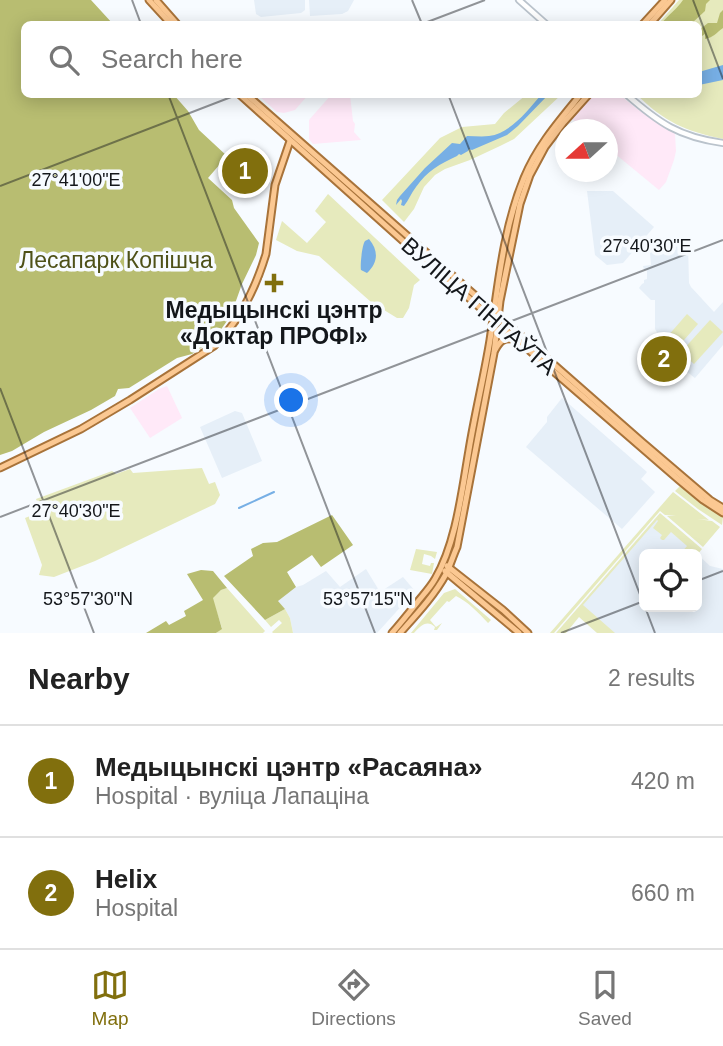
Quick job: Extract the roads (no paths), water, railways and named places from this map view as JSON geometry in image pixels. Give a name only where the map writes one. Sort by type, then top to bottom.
[{"type":"main road","points":[[149,0],[168,21]]},
{"type":"main road","points":[[156,0],[174,21]]},
{"type":"main road","points":[[646,21],[664,0]]},
{"type":"main road","points":[[653,21],[671,0]]},
{"type":"main road","name":"ВУЛІЦА ГІНТАЎТА","points":[[244,98],[479,299],[516,339],[681,479]]},
{"type":"main road","name":"ВУЛІЦА ГІНТАЎТА","points":[[250,98],[302,152],[703,500],[723,511]]},
{"type":"main road","points":[[400,633],[427,601],[446,568],[449,545],[473,460],[494,353],[498,285],[513,210],[528,169],[545,139],[578,98]]},
{"type":"main road","points":[[468,471],[468,451],[518,211],[530,175],[540,156],[555,132],[585,98]]},
{"type":"main road","points":[[0,468],[81,429],[223,338],[239,317],[266,254],[290,138]]},
{"type":"main road","points":[[266,254],[275,185],[290,138]]},
{"type":"main road","points":[[289,153],[294,150],[302,152]]},
{"type":"main road","points":[[479,299],[491,297],[498,285]]},
{"type":"main road","points":[[494,353],[501,341],[507,338],[516,339]]},
{"type":"main road","points":[[468,451],[472,453],[473,460]]},
{"type":"main road","points":[[392,633],[446,568]]},
{"type":"main road","points":[[446,568],[519,633]]},
{"type":"main road","points":[[446,568],[528,633]]},
{"type":"street","points":[[519,0],[543,21]]},
{"type":"street","points":[[631,98],[658,121],[678,132],[723,143]]},
{"type":"water","points":[[723,65],[723,80],[702,84],[702,71]]},
{"type":"water","points":[[538,98],[545,98],[507,135],[469,149],[439,165],[420,181],[404,206],[401,205],[401,199],[396,205],[400,196],[425,168],[452,143],[460,144],[467,136],[497,134],[518,120]]},
{"type":"water","points":[[369,239],[376,257],[367,273],[361,270],[361,264],[364,243]]},
{"type":"waterway","points":[[239,508],[274,492]]},
{"type":"place","name":"Медыцынскі цэнтр «Расаяна»","points":[[245,171]]},
{"type":"place","name":"Медыцынскі цэнтр «Доктар ПРОФІ»","points":[[274,283]]},
{"type":"place","name":"Helix","points":[[664,359]]},
{"type":"park label","name":"Лесапарк Копішча","points":[[116,260]]}]
